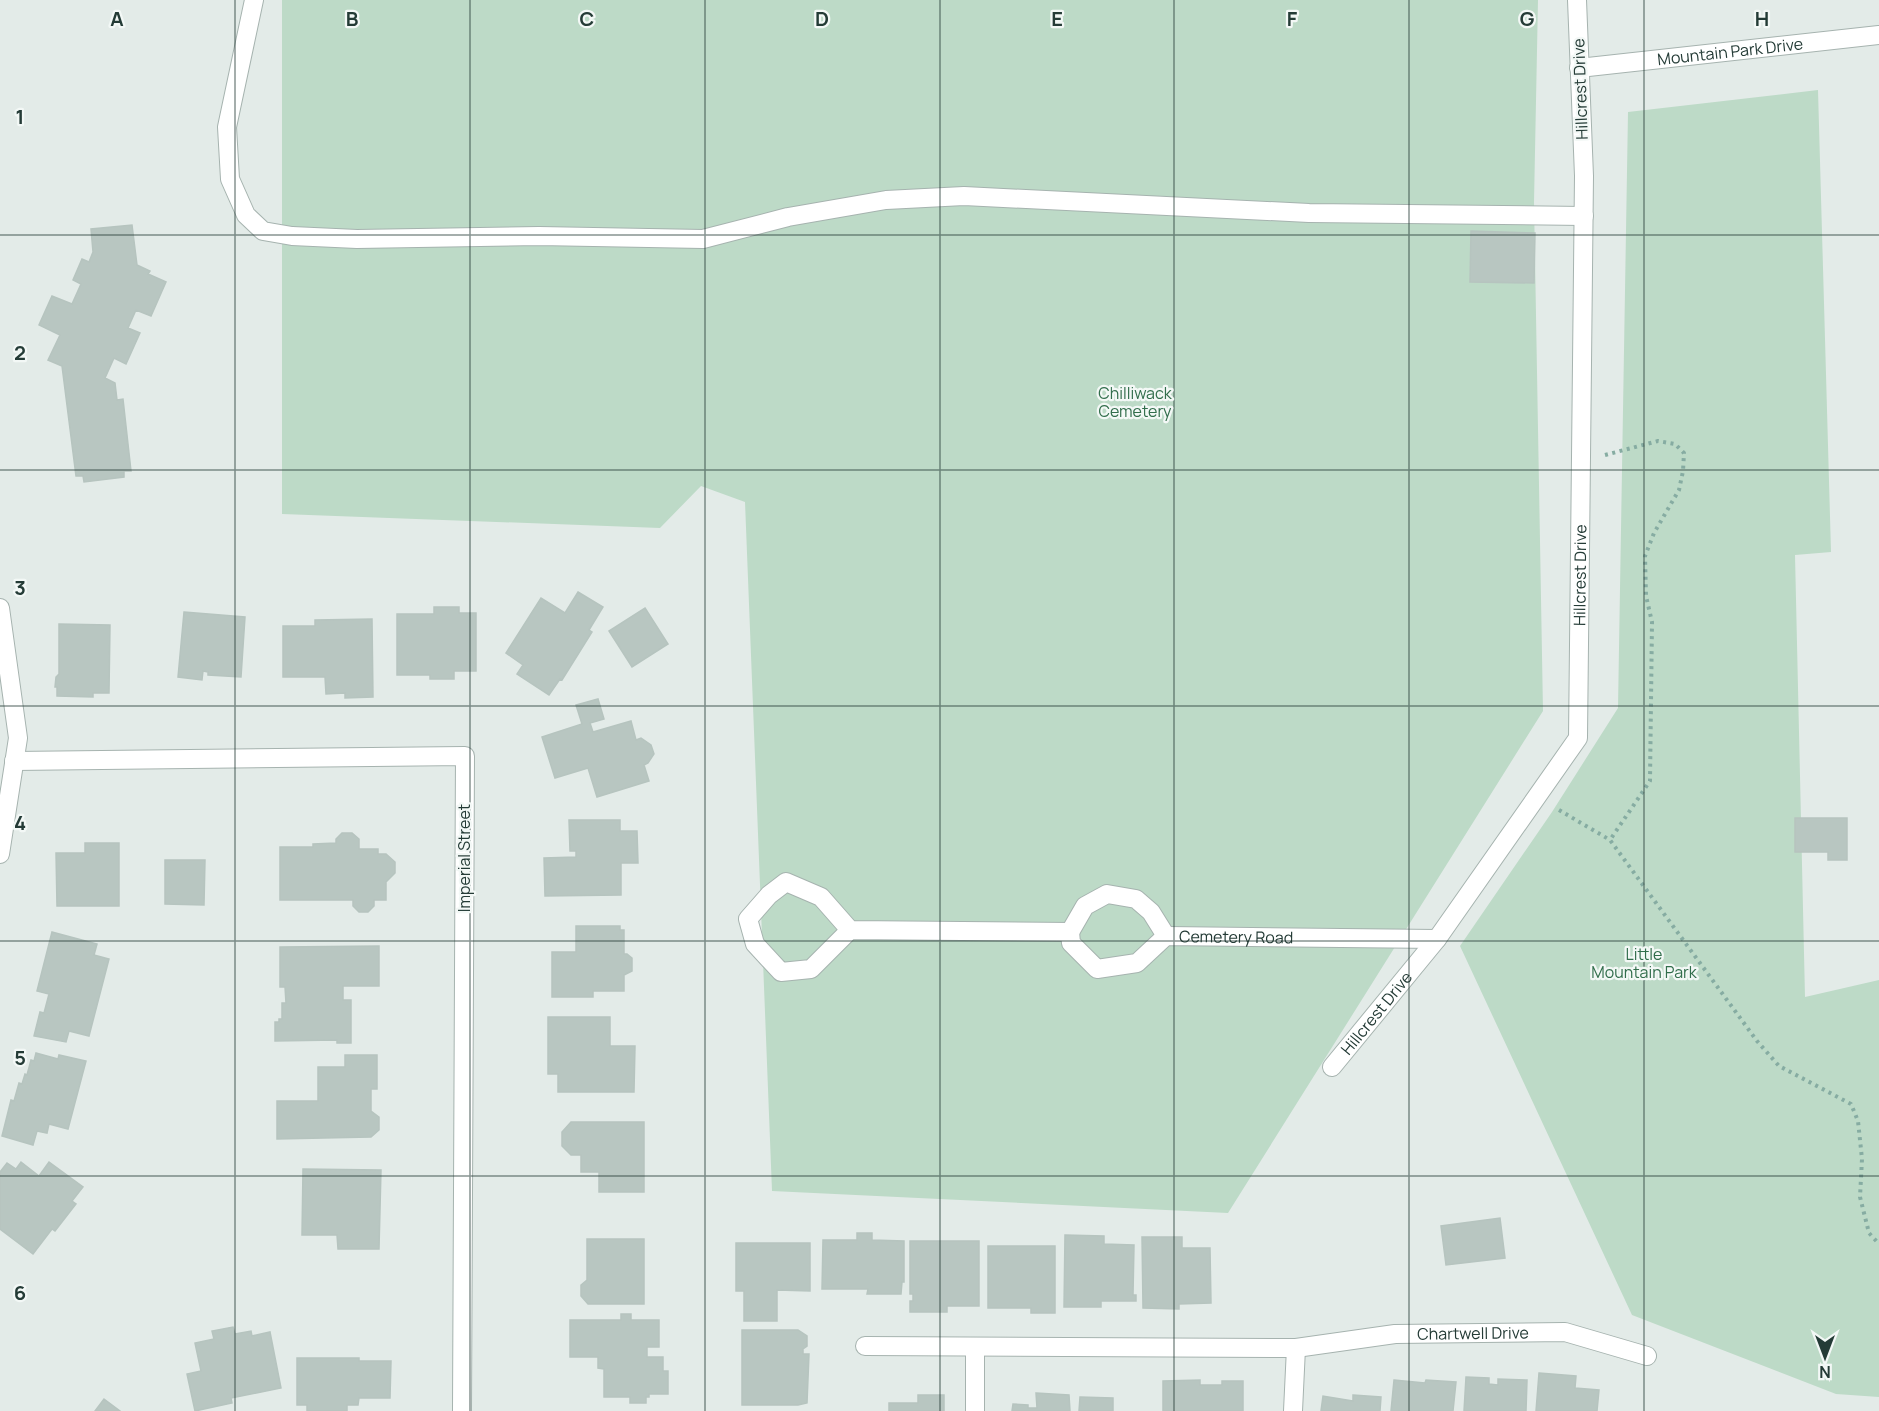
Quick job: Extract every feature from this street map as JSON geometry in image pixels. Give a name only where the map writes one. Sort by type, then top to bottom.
[{"type":"street","points":[[254,0],[227,127],[230,179],[246,214],[263,231],[292,236],[357,239],[539,236],[703,239],[788,217],[886,200],[964,196],[1310,213],[1584,216]]},
{"type":"street","name":"Hillcrest Drive","points":[[1332,1067],[1437,939],[1578,738],[1584,216],[1577,0]]},
{"type":"street","name":"Mountain Park Drive","points":[[1579,68],[1879,35]]},
{"type":"street","points":[[0,608],[18,738],[0,854]]},
{"type":"street","name":"Imperial Street","points":[[14,761],[465,756],[462,1411]]},
{"type":"street","points":[[850,930],[821,897],[786,882],[769,895],[748,919],[755,944],[781,972],[811,969],[850,930],[1070,932],[1085,906],[1107,894],[1136,899],[1151,912],[1166,936]]},
{"type":"street","name":"Cemetery Road","points":[[1070,932],[1071,942],[1097,969],[1137,963],[1166,936],[1437,939]]},
{"type":"street","name":"Chartwell Drive","points":[[865,1346],[1296,1348],[1395,1335],[1565,1332],[1647,1356]]},
{"type":"street","points":[[975,1347],[975,1411]]},
{"type":"street","points":[[1293,1411],[1296,1348]]},
{"type":"path","points":[[1581,461],[1658,441],[1676,444],[1684,453],[1679,490],[1654,533],[1645,556],[1646,596],[1652,622],[1650,782],[1610,840]]},
{"type":"path","points":[[1537,797],[1610,840],[1756,1041],[1779,1066],[1851,1104],[1858,1121],[1862,1158],[1860,1197],[1869,1233],[1879,1244]]},
{"type":"green space","name":"Chilliwack Cemetery","points":[[282,0],[1538,0],[1534,202],[1543,711],[1228,1213],[772,1191],[745,502],[701,486],[660,528],[282,514]]},
{"type":"green space","name":"Little Mountain Park","points":[[1818,90],[1831,552],[1795,555],[1805,997],[1879,980],[1879,1397],[1836,1394],[1632,1315],[1460,946],[1552,812],[1618,708],[1628,112]]},
{"type":"building","points":[[132,225],[137,265],[150,271],[148,274],[166,282],[151,316],[136,310],[128,328],[140,333],[126,364],[114,358],[105,378],[115,383],[117,400],[123,399],[131,471],[124,471],[124,477],[84,482],[83,476],[76,476],[62,366],[48,360],[60,335],[39,325],[52,296],[72,304],[81,284],[73,280],[82,259],[89,262],[93,252],[91,229]]},
{"type":"building","points":[[1471,231],[1535,233],[1534,283],[1470,282]]},
{"type":"building","points":[[578,592],[603,607],[589,630],[592,632],[562,680],[560,679],[549,695],[517,674],[523,665],[506,653],[541,598],[565,613]]},
{"type":"building","points":[[434,607],[459,607],[459,613],[476,613],[476,671],[454,671],[454,679],[430,679],[430,675],[397,675],[397,614],[434,614]]},
{"type":"building","points":[[645,608],[668,644],[632,667],[609,631]]},
{"type":"building","points":[[184,612],[245,617],[241,677],[208,675],[208,672],[203,671],[202,680],[178,677]]},
{"type":"building","points":[[372,619],[373,697],[345,698],[345,693],[326,694],[325,677],[283,677],[283,626],[315,626],[315,620]]},
{"type":"building","points":[[59,624],[110,625],[109,693],[93,693],[93,697],[57,696],[57,687],[55,687],[56,677],[59,674]]},
{"type":"building","points":[[598,699],[604,719],[590,723],[593,732],[631,721],[636,740],[641,738],[651,745],[654,754],[644,765],[649,781],[597,797],[588,768],[555,778],[542,737],[582,724],[576,705]]},
{"type":"building","points":[[1795,818],[1847,818],[1847,860],[1828,860],[1828,852],[1795,852]]},
{"type":"building","points":[[569,820],[620,820],[620,831],[637,831],[638,863],[621,863],[621,895],[545,896],[544,858],[576,857],[576,851],[570,851]]},
{"type":"building","points":[[342,833],[352,833],[359,839],[359,849],[378,849],[378,854],[386,854],[395,862],[395,873],[386,882],[386,900],[374,900],[374,906],[368,912],[359,912],[353,906],[353,900],[280,900],[280,847],[313,847],[313,844],[336,843],[336,839]]},
{"type":"building","points":[[85,843],[119,843],[119,906],[57,906],[56,853],[85,853]]},
{"type":"building","points":[[165,860],[205,860],[204,905],[165,904]]},
{"type":"building","points":[[576,926],[620,926],[620,930],[624,930],[624,954],[632,958],[632,971],[624,975],[624,991],[593,991],[593,997],[552,997],[552,952],[576,952]]},
{"type":"building","points":[[52,932],[97,944],[94,955],[109,959],[89,1036],[69,1031],[66,1042],[34,1036],[40,1012],[44,1013],[49,994],[37,991]]},
{"type":"building","points":[[379,946],[379,986],[343,986],[343,1000],[351,1000],[351,1043],[337,1043],[337,1040],[275,1041],[275,1022],[282,1019],[282,1003],[286,1003],[285,987],[280,987],[280,947]]},
{"type":"building","points":[[548,1017],[610,1017],[610,1046],[635,1046],[634,1092],[558,1092],[558,1074],[548,1074]]},
{"type":"building","points":[[36,1053],[58,1059],[59,1055],[86,1061],[68,1129],[49,1124],[47,1133],[37,1131],[33,1145],[2,1136],[11,1100],[14,1101],[19,1083],[22,1084]]},
{"type":"building","points":[[345,1055],[377,1055],[377,1089],[371,1089],[371,1111],[379,1117],[379,1130],[371,1137],[277,1139],[277,1101],[318,1101],[318,1067],[345,1067]]},
{"type":"building","points":[[571,1122],[644,1122],[644,1192],[599,1192],[599,1172],[581,1172],[581,1155],[571,1155],[562,1146],[562,1132]]},
{"type":"building","points":[[21,1162],[39,1176],[49,1162],[83,1187],[72,1201],[76,1204],[55,1231],[52,1229],[33,1254],[0,1229],[0,1172],[7,1163],[16,1169]]},
{"type":"building","points":[[303,1169],[381,1170],[379,1249],[338,1249],[337,1235],[302,1235]]},
{"type":"building","points":[[1500,1218],[1505,1258],[1446,1265],[1441,1226]]},
{"type":"building","points":[[857,1233],[872,1233],[872,1240],[904,1241],[904,1282],[902,1282],[901,1294],[867,1294],[868,1289],[822,1289],[823,1240],[857,1240]]},
{"type":"building","points":[[1065,1235],[1104,1236],[1104,1244],[1134,1245],[1133,1295],[1136,1295],[1136,1301],[1101,1301],[1101,1307],[1064,1307]]},
{"type":"building","points":[[1142,1237],[1182,1237],[1182,1248],[1210,1248],[1211,1303],[1179,1304],[1179,1309],[1143,1308]]},
{"type":"building","points":[[587,1239],[644,1239],[644,1304],[588,1304],[581,1296],[581,1285],[587,1280]]},
{"type":"building","points":[[910,1241],[979,1241],[979,1306],[947,1306],[947,1312],[910,1312],[910,1301],[913,1301],[913,1294],[910,1294]]},
{"type":"building","points":[[736,1243],[810,1243],[810,1291],[777,1290],[777,1321],[744,1321],[744,1291],[736,1291]]},
{"type":"building","points":[[988,1246],[1055,1246],[1055,1313],[1031,1313],[1031,1308],[988,1308]]},
{"type":"building","points":[[621,1314],[631,1314],[631,1320],[659,1320],[659,1347],[647,1347],[647,1357],[663,1357],[663,1371],[668,1371],[668,1394],[649,1394],[649,1397],[646,1397],[646,1403],[630,1403],[630,1397],[604,1397],[604,1369],[598,1368],[598,1357],[570,1357],[570,1320],[621,1320]]},
{"type":"building","points":[[233,1327],[235,1334],[251,1331],[252,1336],[270,1332],[281,1388],[231,1398],[232,1403],[195,1411],[187,1374],[201,1371],[195,1343],[214,1339],[212,1331]]},
{"type":"building","points":[[742,1330],[798,1330],[807,1336],[807,1346],[803,1349],[803,1354],[809,1354],[807,1403],[742,1405]]},
{"type":"building","points":[[297,1358],[359,1358],[359,1361],[391,1361],[390,1398],[359,1398],[358,1405],[347,1405],[347,1411],[307,1411],[307,1405],[297,1405]]},
{"type":"building","points":[[1539,1373],[1576,1376],[1575,1388],[1599,1390],[1597,1411],[1536,1411]]},
{"type":"building","points":[[1466,1377],[1489,1378],[1489,1384],[1498,1385],[1498,1379],[1527,1380],[1526,1411],[1464,1411]]},
{"type":"building","points":[[1200,1380],[1200,1385],[1222,1385],[1222,1381],[1243,1381],[1243,1411],[1163,1411],[1163,1381]]},
{"type":"building","points":[[1394,1380],[1425,1383],[1426,1380],[1456,1382],[1453,1411],[1391,1411]]},
{"type":"building","points":[[1036,1393],[1069,1395],[1070,1411],[1012,1411],[1013,1404],[1037,1408]]},
{"type":"building","points":[[918,1395],[944,1395],[944,1411],[889,1411],[889,1403],[918,1403]]},
{"type":"building","points":[[1353,1395],[1381,1397],[1380,1411],[1321,1411],[1323,1396],[1353,1401]]},
{"type":"building","points":[[1080,1397],[1113,1398],[1113,1411],[1079,1411]]},
{"type":"building","points":[[104,1399],[120,1411],[95,1411]]}]
